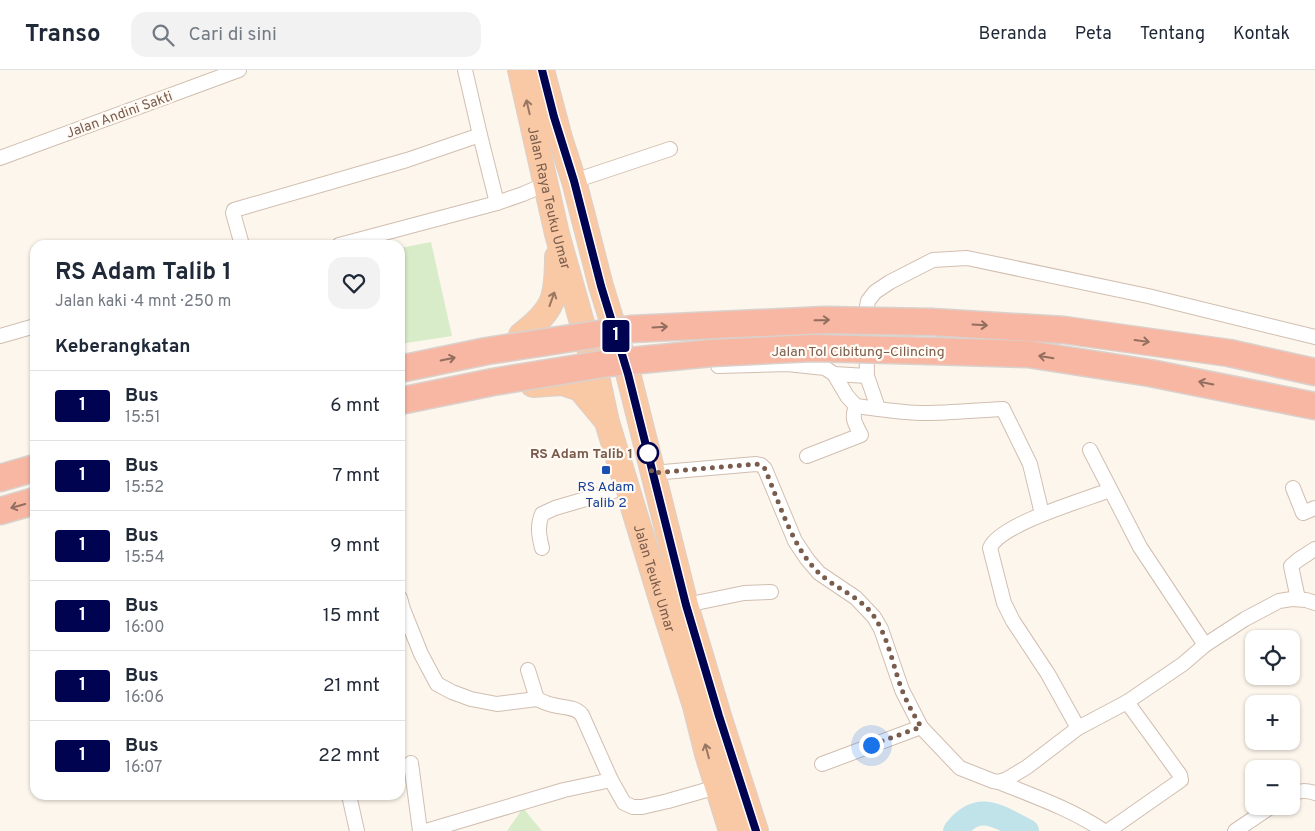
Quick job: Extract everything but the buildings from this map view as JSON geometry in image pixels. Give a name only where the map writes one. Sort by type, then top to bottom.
[{"type":"highway","name":"Jalan Raya Teuku Umar","points":[[520,70],[557,234],[583,324]]},
{"type":"highway","name":"Jalan Raya Teuku Umar","points":[[542,70],[556,124],[574,181],[601,286],[614,326]]},
{"type":"highway","points":[[521,334],[538,321],[550,306],[556,289],[557,234]]},
{"type":"highway","name":"Jalan Tol Cibitung–Cilincing","points":[[405,368],[488,351],[631,329],[824,320],[932,322],[1064,330],[1229,353],[1315,372]]},
{"type":"highway","name":"Jalan Teuku Umar","points":[[583,324],[607,422],[627,487],[705,704],[756,831]]},
{"type":"highway","name":"Jalan Teuku Umar","points":[[614,326],[628,374],[686,605],[705,704],[707,754],[731,831]]},
{"type":"highway","points":[[597,376],[614,326]]},
{"type":"highway","name":"Jalan Tol Cibitung–Cilincing","points":[[405,400],[493,382],[599,365],[712,352],[813,348],[1028,354],[1150,373],[1315,406]]},
{"type":"highway","points":[[1229,353],[1315,365]]},
{"type":"highway","points":[[522,386],[562,383],[580,389],[607,422]]},
{"type":"highway","points":[[1254,393],[1315,410]]},
{"type":"highway","points":[[0,478],[30,469]]},
{"type":"highway","points":[[0,511],[30,502]]},
{"type":"street","name":"Jalan Andini Sakti","points":[[0,158],[238,70]]},
{"type":"street","points":[[466,70],[480,135],[498,203]]},
{"type":"street","points":[[241,240],[233,213],[234,210],[407,160],[480,135]]},
{"type":"street","points":[[574,181],[670,148]]},
{"type":"street","points":[[358,240],[498,203],[546,184]]},
{"type":"street","points":[[878,408],[867,376],[866,312],[868,301],[875,292],[890,282],[934,260],[967,258],[1129,292],[1315,337]]},
{"type":"street","points":[[0,336],[30,327]]},
{"type":"street","points":[[628,374],[710,366],[786,364],[825,368],[834,374],[847,396],[856,406],[898,412],[926,413],[1004,408],[1030,464],[1042,514]]},
{"type":"street","points":[[834,374],[867,376]]},
{"type":"street","points":[[807,456],[861,435],[853,414],[856,406]]},
{"type":"street","points":[[1090,450],[1140,547],[1205,645]]},
{"type":"street","points":[[652,473],[761,465],[765,469],[795,540],[807,559],[819,573],[856,598],[874,616],[881,629],[902,690],[921,727],[960,768],[993,782],[1007,779],[1027,767],[1078,728],[1127,702],[1182,664],[1205,645],[1245,619],[1279,601],[1298,599],[1315,603]]},
{"type":"street","points":[[542,548],[539,522],[542,514],[555,508],[627,487]]},
{"type":"street","points":[[1293,488],[1303,513],[1315,508]]},
{"type":"street","points":[[1078,728],[1048,674],[1013,621],[1004,603],[990,548],[992,544],[1013,527],[1042,514],[1110,490]]},
{"type":"street","points":[[1298,599],[1291,566],[1315,549]]},
{"type":"street","points":[[686,605],[744,592],[771,592]]},
{"type":"street","points":[[405,614],[437,684],[470,699],[497,704],[537,699],[550,705],[579,711],[611,780],[624,803],[633,807],[642,807],[717,787]]},
{"type":"street","points":[[528,670],[537,699]]},
{"type":"street","points":[[1108,831],[1181,780],[1180,775],[1127,702]]},
{"type":"street","points":[[822,764],[921,727]]},
{"type":"street","points":[[411,763],[420,831]]},
{"type":"street","points":[[426,831],[564,790],[611,780]]},
{"type":"street","points":[[999,782],[1070,810],[1104,831]]},
{"type":"street","points":[[1300,791],[1315,793]]},
{"type":"street","points":[[350,800],[357,831]]},
{"type":"street","points":[[1235,831],[1259,815]]},
{"type":"green space","points":[[431,242],[452,336],[405,343],[405,247]]},
{"type":"green space","points":[[523,808],[542,831],[507,831]]},
{"type":"waterway","points":[[955,831],[972,816],[981,814],[990,814],[1027,831]]},
{"type":"bus line","name":"1","points":[[542,70],[574,181],[601,286],[628,374],[686,605],[756,831]]},
{"type":"place","name":"RS Adam Talib 1","points":[[648,453]]},
{"type":"place","name":"RS Adam Talib 2","points":[[606,470]]},
{"type":"route","points":[[648,453],[652,473],[756,464],[761,465],[765,469],[795,540],[807,559],[819,573],[856,598],[874,616],[881,629],[902,690],[921,727],[871,745]]}]
